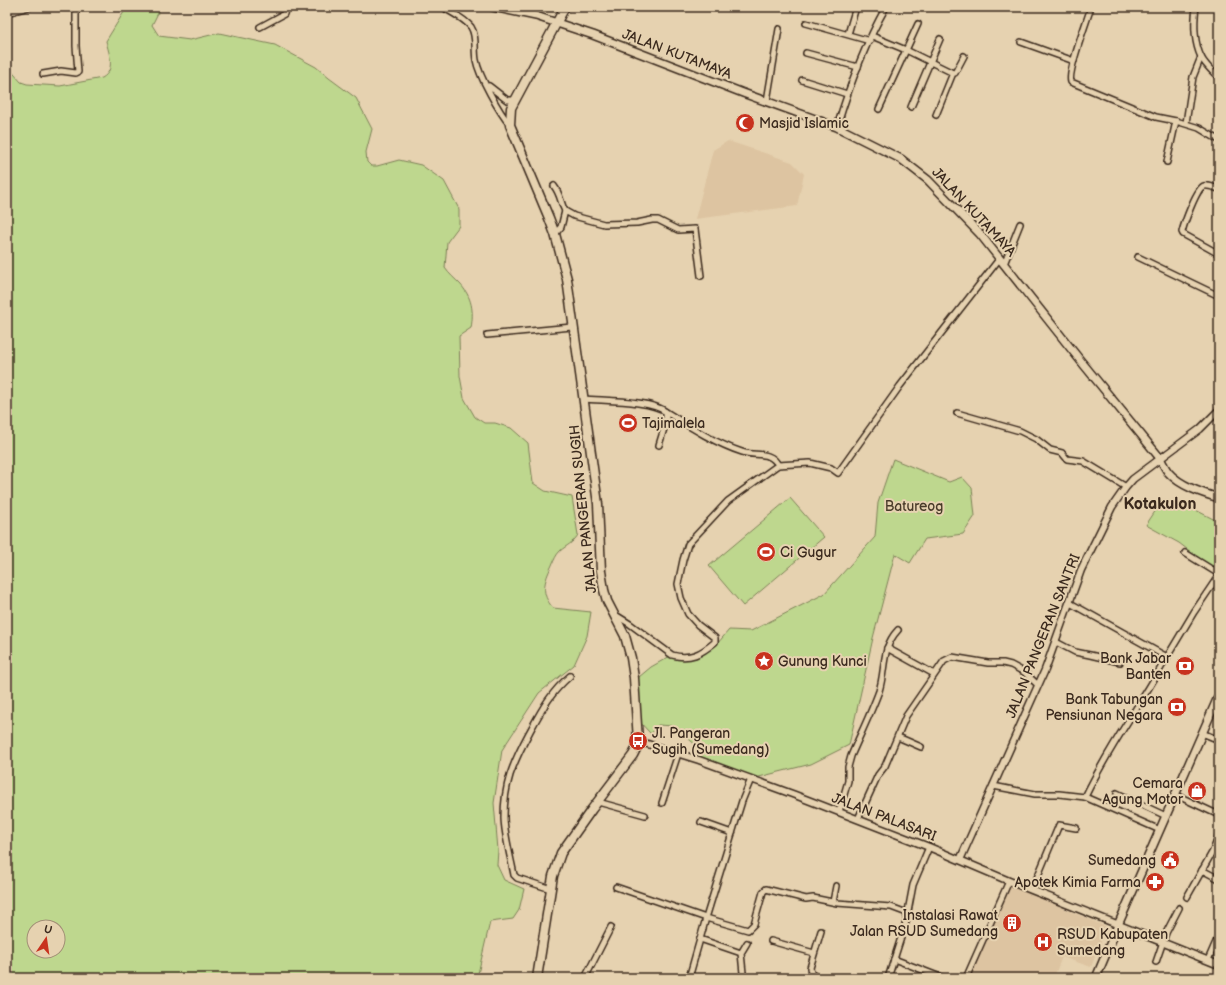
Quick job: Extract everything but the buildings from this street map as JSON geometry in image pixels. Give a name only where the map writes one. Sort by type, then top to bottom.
[{"type":"highway","points":[[510,125],[510,113],[515,100],[565,7]]},
{"type":"highway","name":"JALAN PANGERAN SUGIH","points":[[510,125],[555,234],[567,279],[572,327],[584,399],[598,504],[603,584],[607,602],[624,636],[631,658],[634,678],[638,741],[633,755],[561,853],[555,870],[551,889],[537,978]]},
{"type":"main road","name":"JALAN KUTAMAYA","points":[[493,7],[557,22],[838,127],[901,159],[915,168],[950,201],[1002,261],[1160,458],[1168,472],[1176,479],[1200,491],[1219,498]]},
{"type":"main road","points":[[1096,978],[1219,695]]},
{"type":"street","points":[[7,13],[29,7]]},
{"type":"street","points":[[43,74],[54,71],[78,72],[76,7]]},
{"type":"street","points":[[260,27],[284,14],[286,7]]},
{"type":"street","points":[[446,7],[446,9],[459,16],[470,27],[474,34],[476,60],[480,73],[501,114],[510,125]]},
{"type":"street","points":[[848,34],[856,7]]},
{"type":"street","points":[[838,127],[847,94],[871,39],[876,23],[886,7]]},
{"type":"street","points":[[1091,7],[1074,61],[1071,82],[1156,117],[1186,123],[1199,128],[1219,140]]},
{"type":"street","points":[[1196,7],[1195,25],[1201,57],[1219,78]]},
{"type":"street","points":[[806,22],[906,50],[953,73]]},
{"type":"street","points":[[879,109],[918,24]]},
{"type":"street","points":[[767,101],[779,29]]},
{"type":"street","points":[[911,107],[940,39]]},
{"type":"street","points":[[1021,42],[1074,61]]},
{"type":"street","points":[[806,53],[858,67]]},
{"type":"street","points":[[936,115],[953,73],[964,56]]},
{"type":"street","points":[[1186,123],[1193,77],[1201,57]]},
{"type":"street","points":[[802,80],[847,94]]},
{"type":"street","points":[[485,83],[506,99],[515,100]]},
{"type":"street","points":[[1167,162],[1176,121]]},
{"type":"street","points":[[1219,189],[1204,185],[1202,186],[1194,200],[1182,232],[1183,234],[1219,254]]},
{"type":"street","points":[[554,186],[560,194],[565,210],[582,219],[604,224],[637,223],[658,220],[678,230],[695,230],[701,276]]},
{"type":"street","points":[[555,234],[561,227],[565,210]]},
{"type":"street","points":[[612,612],[672,655],[680,657],[698,655],[706,651],[715,642],[715,638],[698,625],[688,614],[681,598],[678,584],[688,544],[728,501],[778,465],[810,463],[831,468],[838,473],[900,386],[1002,261],[1020,224]]},
{"type":"street","points":[[1138,257],[1219,296]]},
{"type":"street","points":[[487,335],[572,327]]},
{"type":"street","points":[[584,399],[647,405],[660,408],[723,445],[744,453],[769,456],[778,465]]},
{"type":"street","name":"JALAN PANGERAN SANTRI","points":[[960,860],[1056,642],[1081,570],[1112,507],[1126,487],[1144,470],[1200,429],[1219,410]]},
{"type":"street","points":[[658,445],[666,422],[666,412]]},
{"type":"street","points":[[957,413],[1020,431],[1036,439],[1050,450],[1062,453],[1067,459],[1083,461],[1126,487]]},
{"type":"street","points":[[1084,797],[1105,759],[1194,612],[1219,575],[1185,553]]},
{"type":"street","points":[[1070,603],[1167,657]]},
{"type":"street","points":[[838,812],[848,781],[848,767],[851,756],[878,692],[887,648],[892,636],[898,630]]},
{"type":"street","points":[[1056,642],[1075,652],[1120,662]]},
{"type":"street","points":[[887,648],[934,674]]},
{"type":"street","points":[[858,820],[878,775],[885,766],[906,716],[944,661],[952,657],[1011,665],[1024,672],[1038,685]]},
{"type":"street","points":[[551,889],[518,878],[514,875],[504,820],[505,800],[510,775],[520,750],[548,699],[560,684],[570,676]]},
{"type":"street","points":[[1202,733],[1219,740]]},
{"type":"street","points":[[898,737],[921,747]]},
{"type":"street","name":"JALAN PALASARI","points":[[638,741],[751,779],[929,847],[1009,881],[1219,965]]},
{"type":"street","points":[[662,803],[678,754]]},
{"type":"street","points":[[689,978],[732,832],[751,779]]},
{"type":"street","points":[[993,786],[1035,794],[1059,794],[1084,797],[1160,830]]},
{"type":"street","points":[[1117,793],[1166,816]]},
{"type":"street","points":[[1176,795],[1219,815]]},
{"type":"street","points":[[598,802],[645,815]]},
{"type":"street","points":[[701,822],[732,832]]},
{"type":"street","points":[[1032,890],[1059,825],[1076,828]]},
{"type":"street","points":[[1187,896],[1213,851],[1219,835]]},
{"type":"street","points":[[888,978],[906,922],[913,885],[929,847]]},
{"type":"street","points":[[1202,870],[1219,879]]},
{"type":"street","points":[[966,978],[1009,881]]},
{"type":"street","points":[[833,902],[836,886]]},
{"type":"street","points":[[616,887],[706,918],[748,930],[754,924],[763,892],[766,889],[804,899],[813,898],[833,902],[887,906],[907,913]]},
{"type":"street","points":[[1156,962],[1166,933],[1179,908]]},
{"type":"street","points":[[585,978],[611,927]]},
{"type":"street","points":[[819,978],[810,972],[810,968],[821,930]]},
{"type":"street","points":[[1208,960],[1219,935]]},
{"type":"street","points":[[700,939],[741,953]]},
{"type":"street","points":[[771,941],[814,954]]},
{"type":"street","points":[[743,973],[741,953],[747,943]]},
{"type":"street","points":[[894,958],[943,978]]},
{"type":"shaded area","points":[[728,141],[792,162],[804,174],[797,206],[695,219],[713,150]]},
{"type":"shaded area","name":"RSUD Kabupaten Sumedang","points":[[1009,885],[1107,927],[1091,967],[1062,957],[1054,977],[1056,978],[968,978]]},
{"type":"green space","points":[[127,7],[161,7],[152,25],[159,36],[190,40],[219,33],[275,45],[316,67],[356,98],[372,129],[366,152],[367,162],[371,166],[377,166],[399,160],[421,165],[444,181],[459,209],[459,226],[447,242],[445,268],[464,289],[470,299],[472,310],[471,328],[459,336],[460,376],[464,398],[475,417],[484,423],[495,423],[511,428],[528,443],[533,483],[545,491],[572,497],[578,535],[556,556],[545,582],[545,592],[549,603],[553,608],[591,612],[587,636],[574,665],[539,693],[502,750],[494,803],[498,850],[497,865],[504,880],[524,889],[519,910],[513,919],[490,922],[477,978],[7,978],[7,66],[21,82],[27,84],[60,86],[102,78],[109,71],[110,56],[106,41]]},
{"type":"green space","name":"Gunung Kunci","points":[[893,459],[949,482],[962,477],[972,488],[975,516],[963,534],[925,539],[910,563],[895,554],[873,638],[849,745],[811,764],[751,779],[699,760],[698,747],[674,726],[658,725],[651,734],[635,717],[633,682],[651,667],[672,655],[700,652],[717,644],[729,630],[751,631],[824,594],[875,537],[878,503]]},
{"type":"green space","name":"Ci Gugur","points":[[790,498],[824,537],[743,606],[709,566]]},
{"type":"green space","points":[[1180,502],[1219,522],[1219,558],[1213,569],[1179,543],[1146,525],[1158,507]]},
{"type":"place","name":"Masjid Islamic","points":[[745,123]]},
{"type":"place","name":"Tajimalela","points":[[628,423]]},
{"type":"place","name":"Ci Gugur","points":[[766,552]]},
{"type":"place","name":"Gunung Kunci","points":[[764,661]]},
{"type":"place","name":"Bank Jabar Banten","points":[[1185,666]]},
{"type":"place","name":"Bank Tabungan Pensiunan Negara","points":[[1177,707]]},
{"type":"place","name":"Jl. Pangeran Sugih (Sumedang)","points":[[638,741]]},
{"type":"place","name":"Cemara Agung Motor","points":[[1197,791]]},
{"type":"place","name":"Sumedang","points":[[1170,860]]},
{"type":"place","name":"Apotek Kimia Farma","points":[[1155,882]]},
{"type":"place","name":"Instalasi Rawat Jalan RSUD Sumedang","points":[[1012,923]]},
{"type":"place","name":"RSUD Kabupaten Sumedang","points":[[1043,942]]},
{"type":"district","name":"Kotakulon","points":[[1160,504]]},
{"type":"park label","name":"Batureog","points":[[914,506]]}]
